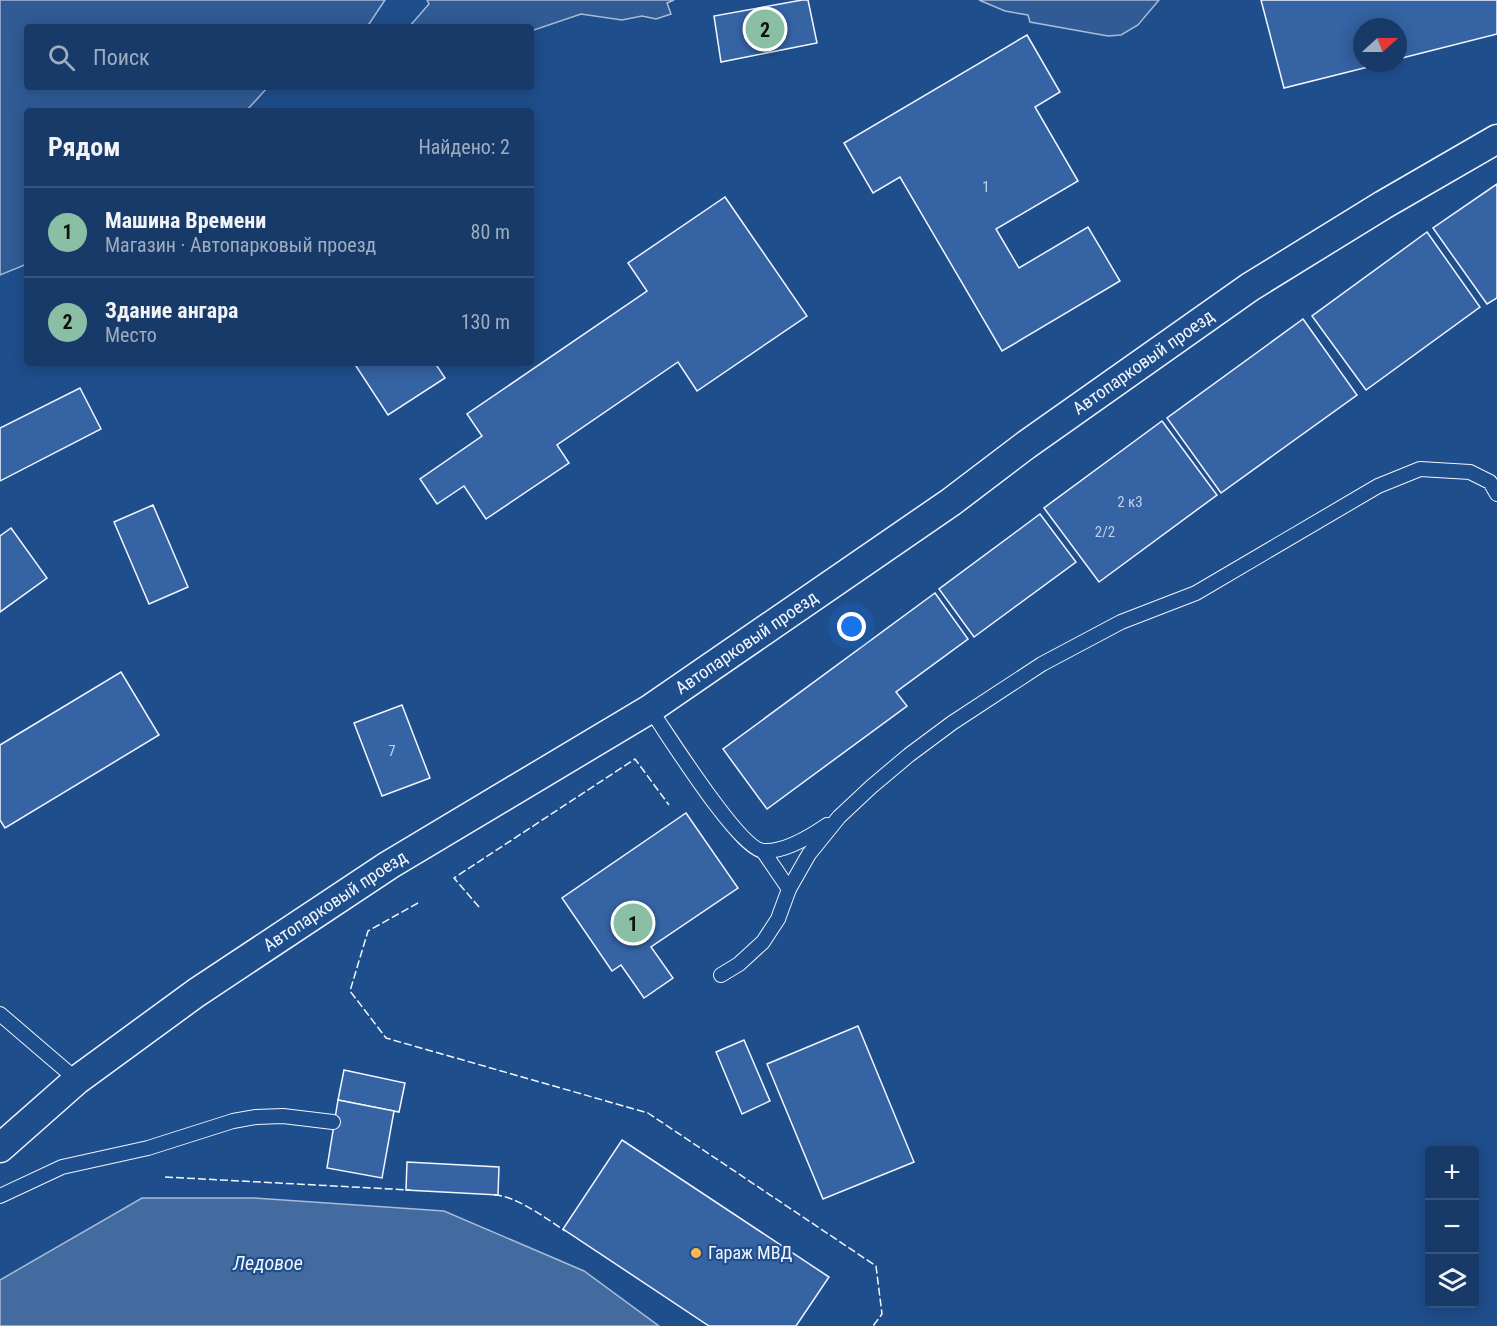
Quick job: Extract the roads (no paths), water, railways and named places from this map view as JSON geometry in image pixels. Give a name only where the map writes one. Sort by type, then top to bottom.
[{"type":"street","name":"Автопарковый проезд","points":[[0,1148],[77,1080],[196,993],[389,865],[651,709],[941,508],[1250,287],[1383,205],[1497,139]]},
{"type":"lane","points":[[722,975],[739,964],[763,942],[778,919],[789,889],[809,854],[839,817],[871,786],[926,742],[1042,664],[1121,622],[1196,593],[1378,486],[1420,469],[1470,472],[1490,482],[1497,494]]},
{"type":"lane","points":[[651,709],[729,823],[750,846],[763,851],[789,889]]},
{"type":"lane","points":[[763,851],[801,841],[839,817]]},
{"type":"lane","points":[[0,1014],[77,1080]]},
{"type":"lane","points":[[0,1196],[62,1167],[148,1148],[233,1121],[283,1116],[333,1122]]},
{"type":"water","name":"Ледовое","points":[[142,1198],[254,1198],[444,1211],[584,1271],[659,1326],[0,1326],[0,1280]]},
{"type":"place","name":"Здание ангара","points":[[765,29]]},
{"type":"place","name":"Машина Времени","points":[[633,923]]},
{"type":"place","name":"Гараж МВД","points":[[696,1253]]}]
